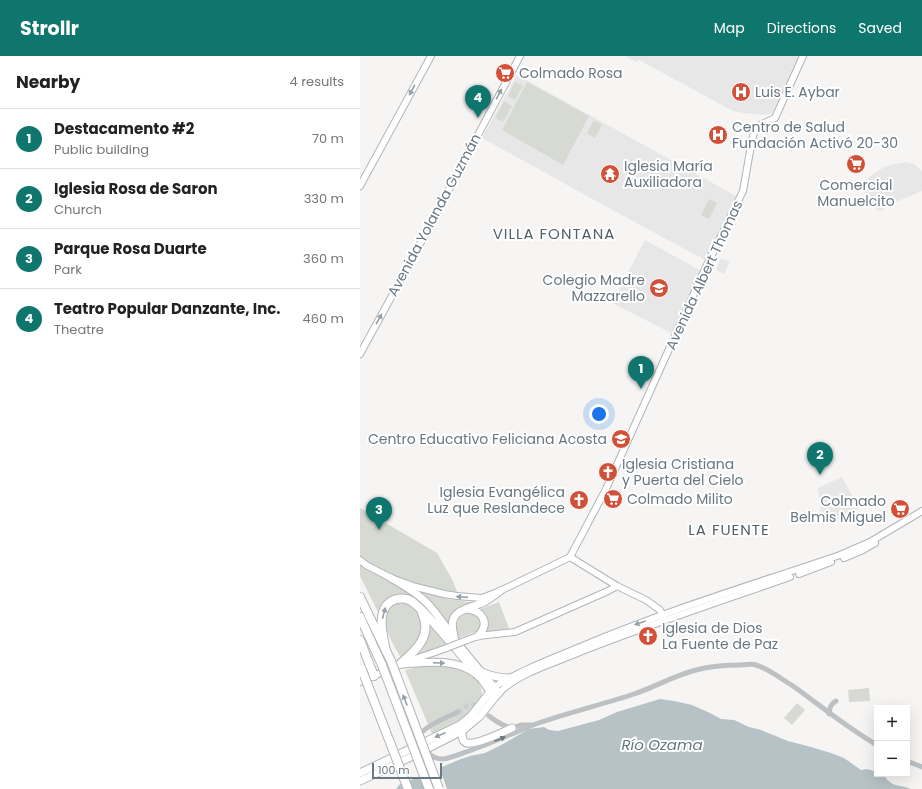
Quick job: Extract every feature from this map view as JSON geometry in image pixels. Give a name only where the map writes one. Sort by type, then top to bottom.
[{"type":"highway","points":[[360,597],[391,661],[439,789]]},
{"type":"highway","points":[[386,651],[382,623],[382,613],[385,606],[399,598],[409,600],[420,608],[478,672]]},
{"type":"highway","points":[[400,664],[413,653],[422,640],[425,621],[424,614],[420,608]]},
{"type":"highway","points":[[360,617],[382,665],[429,789]]},
{"type":"highway","points":[[360,640],[374,676]]},
{"type":"highway","points":[[361,667],[408,789]]},
{"type":"main road","points":[[360,186],[431,56]]},
{"type":"main road","name":"Avenida Yolanda Guzmán","points":[[360,354],[520,56]]},
{"type":"main road","name":"Avenida Albert Thomas","points":[[570,557],[606,489],[699,281],[743,191],[755,129],[775,118],[803,56]]},
{"type":"main road","points":[[495,693],[511,682],[541,668],[664,618],[840,555],[870,542],[922,511]]},
{"type":"main road","points":[[360,781],[426,750],[480,716],[495,693],[509,678],[538,664],[612,633],[664,618],[819,567],[863,550],[922,516]]},
{"type":"main road","points":[[391,578],[416,587],[444,594],[482,598],[500,591],[570,557],[617,586],[646,600],[660,610],[664,618]]},
{"type":"main road","points":[[360,560],[366,565],[413,591],[426,602],[444,623],[478,672],[495,693]]},
{"type":"main road","points":[[360,682],[400,664],[478,636],[515,632],[617,586]]},
{"type":"main road","points":[[456,641],[452,628],[452,620],[455,616],[459,612],[484,602],[500,591]]},
{"type":"main road","points":[[466,609],[472,609],[477,612],[482,616],[485,622],[482,631],[478,636]]},
{"type":"main road","points":[[400,664],[439,662],[460,665],[499,678],[509,678]]},
{"type":"main road","points":[[461,728],[462,740],[470,744],[512,728]]},
{"type":"main road","points":[[360,773],[422,743],[461,728]]},
{"type":"street","points":[[422,743],[431,756],[442,759],[449,758],[491,743],[534,725],[635,694],[698,669],[755,664],[779,677],[829,714],[874,743]]},
{"type":"street","points":[[829,714],[831,706],[836,701]]},
{"type":"street","points":[[417,754],[414,747],[415,740],[422,731],[458,712]]},
{"type":"street","points":[[489,716],[503,725],[512,728],[534,725]]},
{"type":"street","points":[[910,762],[922,767]]},
{"type":"shaded area","name":"Luis E. Aybar","points":[[625,56],[800,56],[773,112],[763,115],[733,111],[639,60],[636,62]]},
{"type":"shaded area","points":[[517,75],[736,196],[705,260],[482,138]]},
{"type":"shaded area","points":[[515,82],[523,86],[515,100],[508,96]]},
{"type":"shaded area","points":[[527,82],[589,116],[563,165],[502,130]]},
{"type":"shaded area","points":[[504,101],[512,106],[503,122],[495,118]]},
{"type":"shaded area","points":[[594,120],[602,125],[595,138],[587,133]]},
{"type":"shaded area","points":[[906,162],[914,164],[922,171],[922,191],[886,206],[882,211],[877,210],[862,187],[863,183],[884,167]]},
{"type":"shaded area","points":[[709,199],[717,203],[709,219],[701,215]]},
{"type":"shaded area","name":"Colegio Madre Mazzarello","points":[[645,240],[705,273],[675,335],[612,303]]},
{"type":"shaded area","points":[[721,258],[730,262],[724,274],[716,270]]},
{"type":"shaded area","points":[[842,477],[859,508],[843,519],[822,525],[818,488]]},
{"type":"shaded area","points":[[360,508],[437,553],[453,581],[458,595],[417,585],[376,567],[360,557]]},
{"type":"shaded area","points":[[360,565],[395,583],[420,600],[450,637],[414,599],[405,595],[399,594],[389,597],[378,612],[360,576]]},
{"type":"shaded area","points":[[413,588],[448,599],[477,603],[461,609],[449,627]]},
{"type":"shaded area","points":[[407,601],[417,609],[421,615],[422,629],[420,636],[412,649],[401,658],[385,624],[385,613],[386,610],[395,602]]},
{"type":"shaded area","points":[[499,602],[510,631],[488,631],[486,619],[480,609]]},
{"type":"shaded area","points":[[468,610],[475,613],[479,617],[481,630],[459,638],[455,630],[456,617]]},
{"type":"shaded area","points":[[428,621],[448,645],[417,657],[424,648],[427,640]]},
{"type":"shaded area","points":[[425,665],[449,666],[463,670],[476,679],[482,692],[482,698],[468,717],[450,727],[432,734],[405,670]]},
{"type":"shaded area","points":[[869,688],[870,701],[849,702],[848,690]]},
{"type":"shaded area","points":[[797,703],[805,710],[792,725],[784,718]]},
{"type":"water","name":"Río Ozama","points":[[660,699],[692,705],[721,719],[734,720],[788,741],[831,753],[844,758],[861,770],[867,769],[874,771],[874,777],[885,777],[893,784],[911,789],[396,789],[399,785],[461,759],[485,753],[529,729],[544,727],[549,730],[558,731],[599,720],[617,712]]},
{"type":"pier","points":[[439,766],[447,789],[426,789],[420,774]]},
{"type":"tunnel","points":[[458,712],[471,705],[480,706]]},
{"type":"place","name":"Colmado Rosa","points":[[505,73]]},
{"type":"place","name":"Luis E. Aybar","points":[[741,92]]},
{"type":"place","name":"Teatro Popular Danzante, Inc.","points":[[478,118]]},
{"type":"place","name":"Centro de Salud Fundación Activó 20-30","points":[[718,135]]},
{"type":"place","name":"Comercial Manuelcito","points":[[856,164]]},
{"type":"place","name":"Iglesia María Auxiliadora","points":[[610,174]]},
{"type":"place","name":"Colegio Madre Mazzarello","points":[[659,288]]},
{"type":"place","name":"Destacamento #2","points":[[641,389]]},
{"type":"place","name":"Centro Educativo Feliciana Acosta","points":[[621,439]]},
{"type":"place","name":"Iglesia Cristiana y Puerta del Cielo","points":[[608,472]]},
{"type":"place","name":"Iglesia Rosa de Saron","points":[[820,475]]},
{"type":"place","name":"Colmado Milito","points":[[613,499]]},
{"type":"place","name":"Iglesia Evangélica Luz que Reslandece","points":[[579,500]]},
{"type":"place","name":"Colmado Belmis Miguel","points":[[900,509]]},
{"type":"place","name":"Parque Rosa Duarte","points":[[379,530]]},
{"type":"place","name":"Iglesia de Dios La Fuente de Paz","points":[[648,636]]},
{"type":"district","name":"VILLA FONTANA","points":[[554,234]]},
{"type":"district","name":"LA FUENTE","points":[[729,530]]}]
